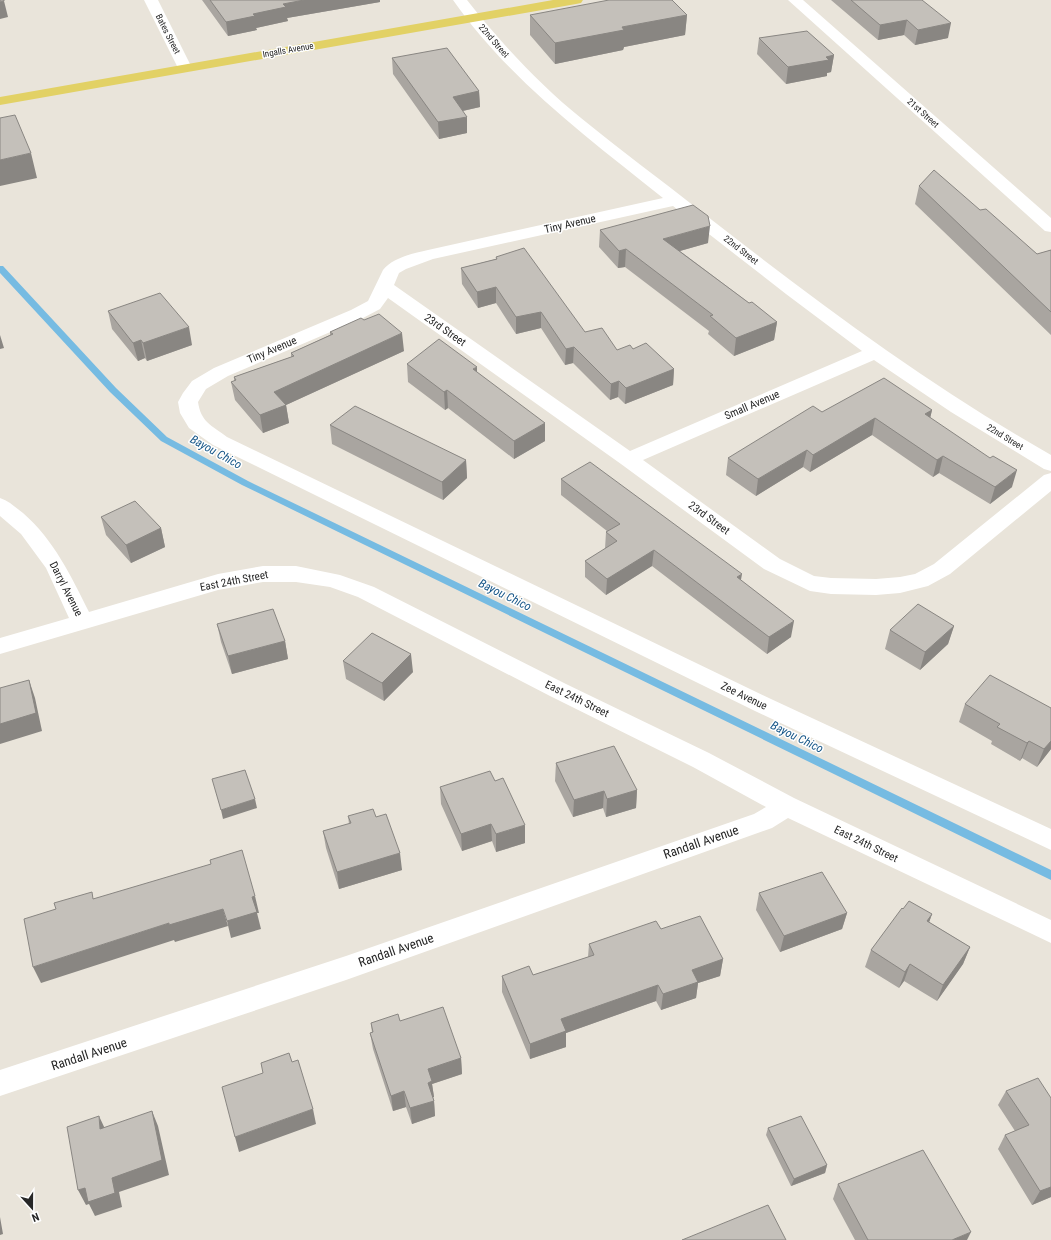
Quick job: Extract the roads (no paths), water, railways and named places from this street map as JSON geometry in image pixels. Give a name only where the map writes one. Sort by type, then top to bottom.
[{"type":"main road","name":"Ingalls Avenue","points":[[0,101],[576,0]]},
{"type":"street","name":"Bates Street","points":[[151,0],[185,68]]},
{"type":"street","name":"22nd Street","points":[[460,0],[506,56],[546,96],[575,121],[876,352],[982,423],[1051,464]]},
{"type":"street","name":"21st Street","points":[[795,0],[1051,227]]},
{"type":"street","name":"Tiny Avenue","points":[[482,568],[220,441],[196,424],[190,413],[188,402],[192,393],[199,385],[221,372],[357,314],[374,305],[380,297],[392,270],[400,265],[428,256],[676,200]]},
{"type":"street","name":"23rd Street","points":[[385,287],[628,459],[772,564],[810,583],[831,586],[876,587],[900,585],[920,581],[942,569],[1051,480]]},
{"type":"street","name":"Small Avenue","points":[[628,459],[876,352]]},
{"type":"street","name":"Darryl Avenue","points":[[0,505],[28,529],[55,565],[82,621]]},
{"type":"street","name":"Zee Avenue","points":[[482,568],[763,706],[1051,840]]},
{"type":"street","name":"East 24th Street","points":[[0,646],[218,582],[263,574],[296,574],[332,580],[366,592],[558,690],[701,760],[785,805],[1051,932]]},
{"type":"street","name":"Randall Avenue","points":[[0,1082],[346,968],[756,823],[778,812],[785,805]]},
{"type":"waterway","name":"Bayou Chico","points":[[0,268],[113,390],[164,439],[245,483],[1051,875]]}]
